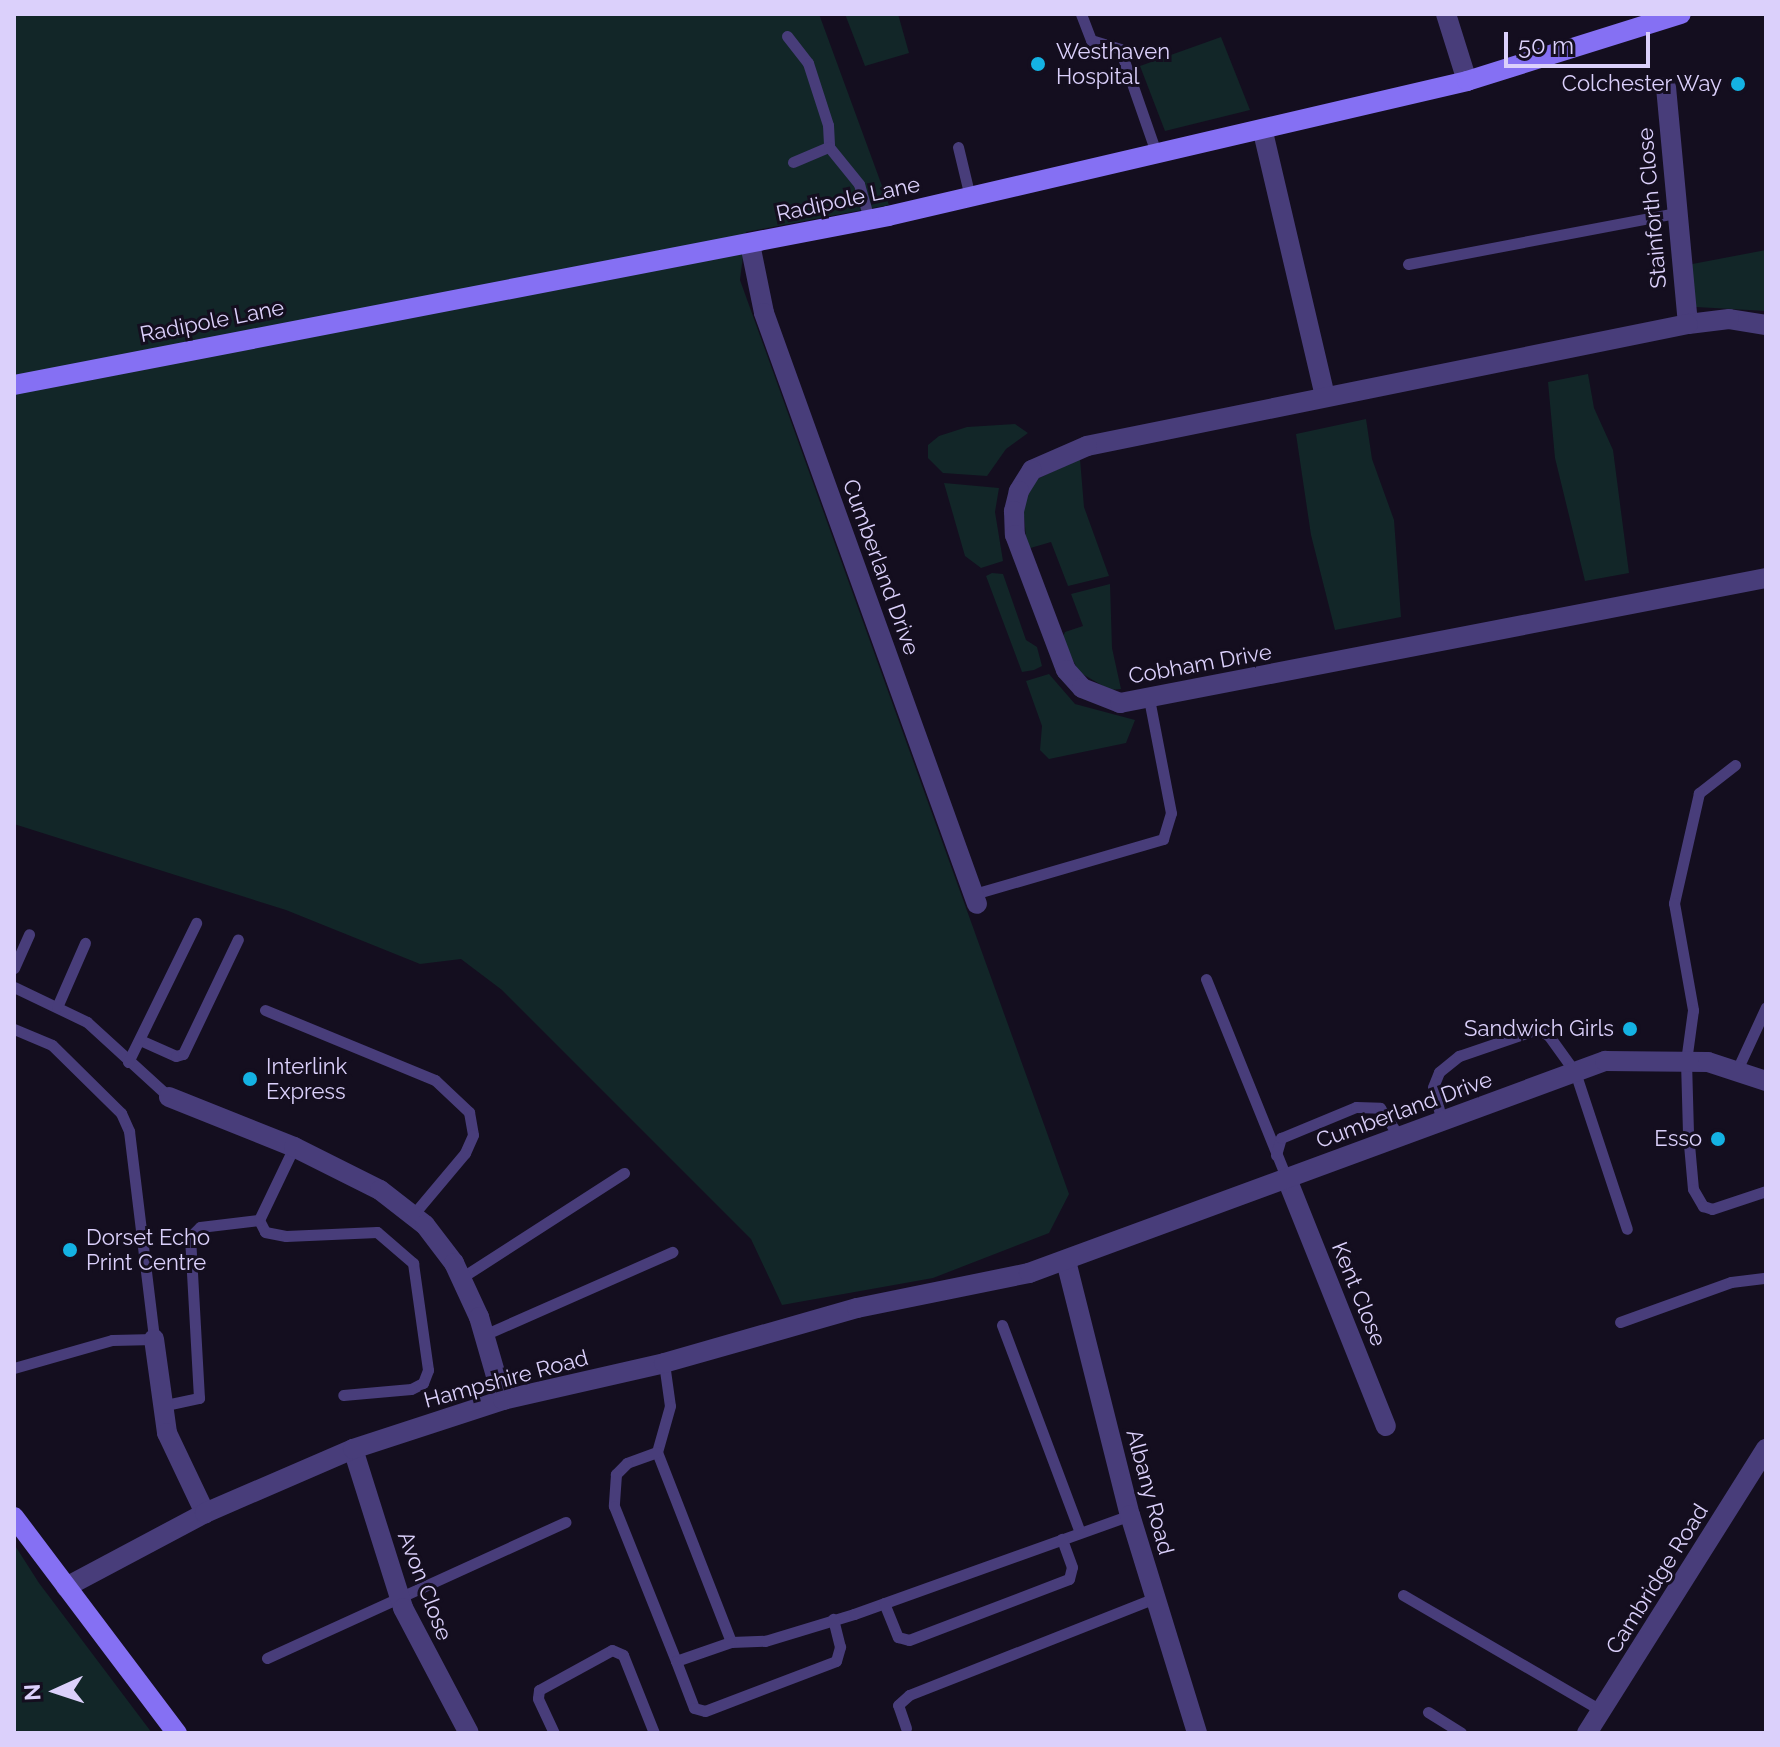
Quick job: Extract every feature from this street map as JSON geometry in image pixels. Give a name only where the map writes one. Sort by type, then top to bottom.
[{"type":"main road","name":"Radipole Lane","points":[[14,385],[869,220],[1263,132],[1467,81],[1681,14]]},
{"type":"main road","points":[[14,1517],[177,1733]]},
{"type":"street","points":[[1446,14],[1467,81]]},
{"type":"street","name":"Stainforth Close","points":[[1666,87],[1675,213],[1688,324]]},
{"type":"street","points":[[1263,132],[1325,396]]},
{"type":"street","name":"Cumberland Drive","points":[[750,244],[764,313],[975,899]]},
{"type":"street","name":"Cobham Drive","points":[[1766,325],[1729,319],[1688,324],[1081,447],[1032,470],[1019,491],[1015,535],[1066,670],[1100,699],[1149,699],[1766,578]]},
{"type":"street","name":"Cumberland Drive","points":[[1066,1261],[1605,1061],[1686,1061],[1737,1070],[1766,1081]]},
{"type":"street","points":[[169,1097],[294,1147],[380,1190],[425,1225],[461,1278],[484,1335],[503,1400]]},
{"type":"street","name":"Kent Close","points":[[1287,1179],[1386,1426]]},
{"type":"street","name":"Hampshire Road","points":[[66,1587],[205,1513],[353,1449],[503,1400],[664,1363],[857,1308],[976,1287],[1066,1261]]},
{"type":"street","name":"Albany Road","points":[[1066,1261],[1153,1599],[1197,1733]]},
{"type":"street","points":[[154,1339],[167,1433],[205,1513]]},
{"type":"street","name":"Avon Close","points":[[353,1449],[400,1599],[441,1688],[469,1733]]},
{"type":"street","name":"Cambridge Road","points":[[1587,1733],[1766,1449]]},
{"type":"lane","points":[[1081,14],[1091,40],[1120,49],[1157,155]]},
{"type":"lane","points":[[787,36],[808,63],[828,125],[829,147],[859,184],[869,220]]},
{"type":"lane","points":[[793,162],[829,147]]},
{"type":"lane","points":[[958,147],[970,197]]},
{"type":"lane","points":[[1408,264],[1675,213]]},
{"type":"lane","points":[[975,899],[1163,839],[1171,813],[1149,699]]},
{"type":"lane","points":[[1735,765],[1699,793],[1674,903],[1693,1010],[1686,1061],[1696,1199],[1712,1209],[1766,1191]]},
{"type":"lane","points":[[128,1062],[196,923]]},
{"type":"lane","points":[[14,968],[29,934]]},
{"type":"lane","points":[[140,1040],[176,1056],[183,1054],[238,939]]},
{"type":"lane","points":[[57,1007],[85,943]]},
{"type":"lane","points":[[1206,979],[1287,1179]]},
{"type":"lane","points":[[14,987],[87,1022],[169,1097]]},
{"type":"lane","points":[[1737,1070],[1766,1007]]},
{"type":"lane","points":[[265,1010],[435,1080],[469,1112],[473,1135],[465,1153],[413,1215]]},
{"type":"lane","points":[[14,1029],[52,1045],[121,1113],[129,1131],[154,1339],[112,1340],[14,1368]]},
{"type":"lane","points":[[1442,1122],[1433,1087],[1439,1072],[1459,1056],[1510,1035],[1538,1029],[1549,1036],[1575,1072],[1627,1229]]},
{"type":"lane","points":[[1276,1156],[1281,1138],[1356,1107],[1380,1108],[1400,1138]]},
{"type":"lane","points":[[259,1220],[294,1147]]},
{"type":"lane","points":[[461,1278],[624,1173]]},
{"type":"lane","points":[[259,1220],[265,1232],[286,1236],[377,1232],[413,1263],[428,1370],[423,1383],[411,1389],[343,1395]]},
{"type":"lane","points":[[161,1406],[199,1398],[190,1237],[200,1227],[259,1220]]},
{"type":"lane","points":[[484,1335],[672,1252]]},
{"type":"lane","points":[[1620,1322],[1731,1282],[1766,1278]]},
{"type":"lane","points":[[1002,1325],[1080,1532]]},
{"type":"lane","points":[[664,1363],[670,1406],[657,1452],[731,1642]]},
{"type":"lane","points":[[657,1452],[627,1463],[611,1488],[614,1506],[694,1708],[705,1711],[836,1661],[840,1647],[833,1619]]},
{"type":"lane","points":[[676,1661],[731,1642],[765,1641],[884,1603],[1130,1515]]},
{"type":"lane","points":[[267,1658],[565,1522]]},
{"type":"lane","points":[[884,1603],[898,1637],[909,1640],[1069,1579],[1072,1567],[1062,1539]]},
{"type":"lane","points":[[1403,1595],[1602,1711]]},
{"type":"lane","points":[[906,1728],[898,1705],[909,1695],[1153,1599]]},
{"type":"lane","points":[[554,1733],[538,1698],[539,1690],[612,1650],[623,1655],[654,1733]]},
{"type":"lane","points":[[1428,1712],[1461,1733]]},
{"type":"green space","points":[[14,14],[819,14],[889,205],[746,232],[740,280],[1069,1194],[1049,1233],[933,1278],[782,1305],[751,1239],[502,990],[461,959],[420,964],[286,910],[14,824]]},
{"type":"green space","points":[[845,14],[898,14],[909,53],[865,66]]},
{"type":"green space","points":[[1221,37],[1250,110],[1165,131],[1140,66]]},
{"type":"green space","points":[[1766,250],[1766,311],[1696,307],[1687,265]]},
{"type":"green space","points":[[1588,374],[1594,408],[1613,450],[1629,573],[1585,581],[1555,458],[1548,382]]},
{"type":"green space","points":[[1366,419],[1372,459],[1394,520],[1401,617],[1335,630],[1311,535],[1296,434]]},
{"type":"green space","points":[[1015,424],[1028,433],[1006,449],[987,476],[943,473],[928,458],[928,445],[939,436],[967,427]]},
{"type":"green space","points":[[1080,459],[1084,507],[1109,576],[1068,586],[1051,542],[1027,549],[1023,504],[1037,479]]},
{"type":"green space","points":[[944,483],[999,488],[995,512],[1003,561],[981,568],[965,556]]},
{"type":"green space","points":[[1003,574],[1026,640],[1037,647],[1042,666],[1034,670],[1022,672],[986,576]]},
{"type":"green space","points":[[1110,584],[1112,648],[1121,689],[1110,690],[1079,672],[1062,639],[1065,632],[1083,626],[1071,594]]},
{"type":"green space","points":[[1049,674],[1075,704],[1135,720],[1126,743],[1049,759],[1040,750],[1042,726],[1026,681]]},
{"type":"green space","points":[[14,1544],[39,1583],[152,1733],[14,1733]]},
{"type":"place","name":"Westhaven Hospital","points":[[1038,64]]},
{"type":"place","name":"Colchester Way","points":[[1738,84]]},
{"type":"place","name":"Sandwich Girls","points":[[1630,1029]]},
{"type":"place","name":"Interlink Express","points":[[250,1079]]},
{"type":"place","name":"Esso","points":[[1718,1139]]},
{"type":"place","name":"Dorset Echo Print Centre","points":[[70,1250]]}]
